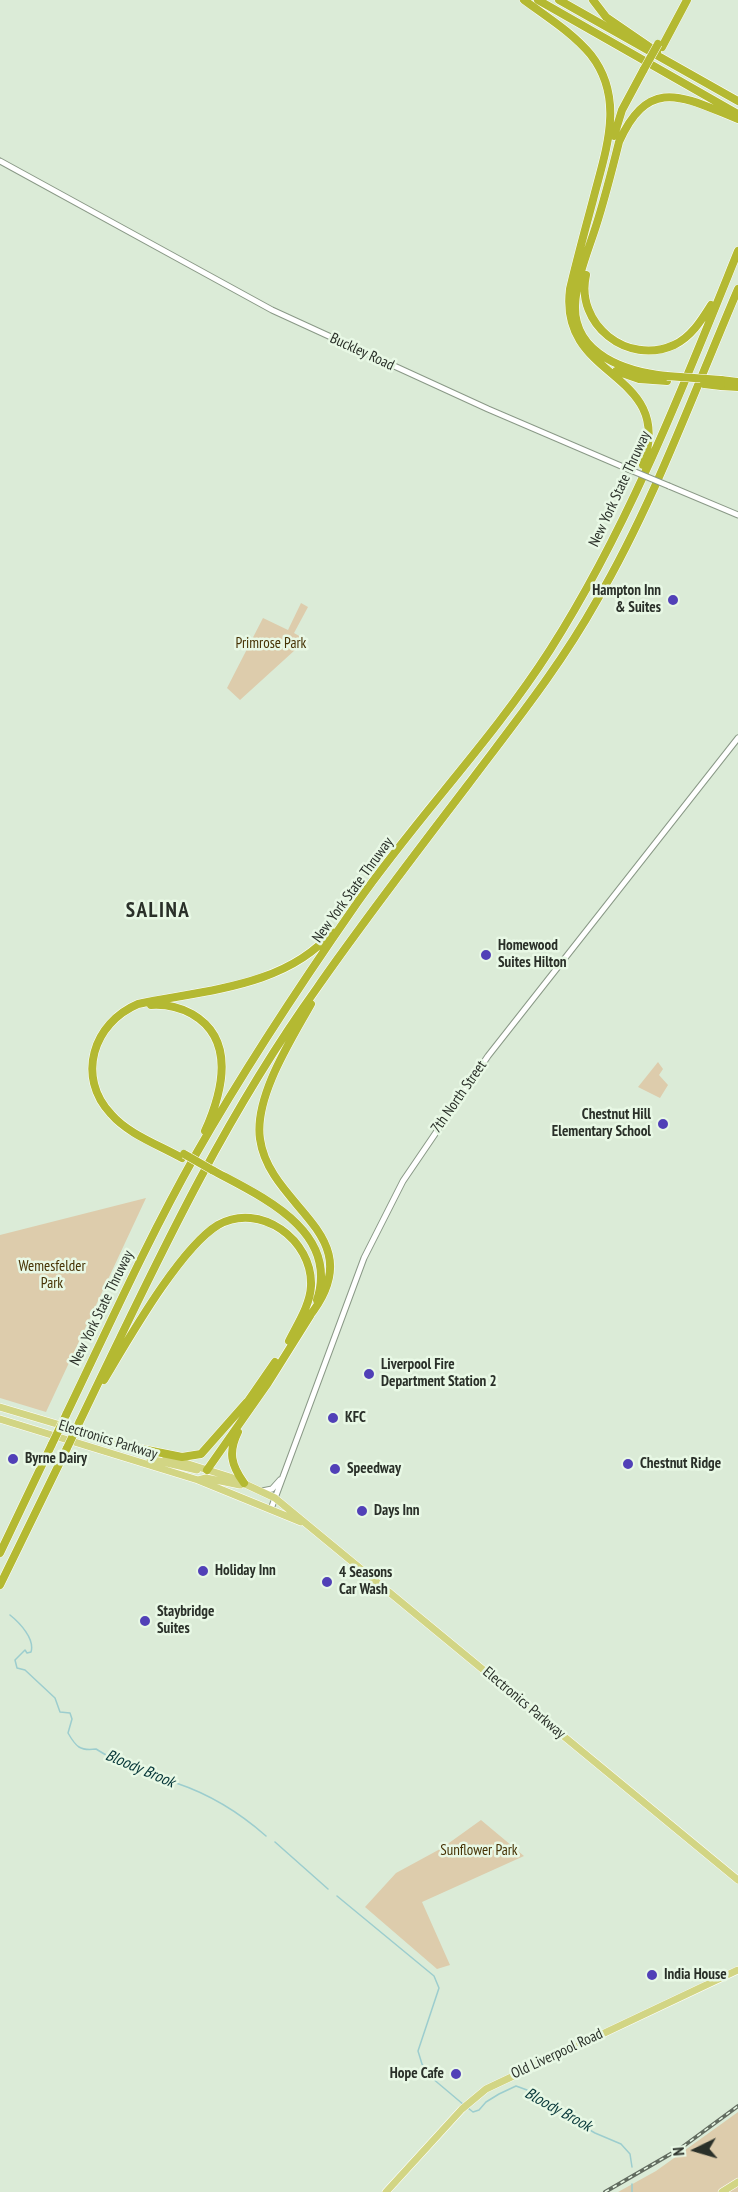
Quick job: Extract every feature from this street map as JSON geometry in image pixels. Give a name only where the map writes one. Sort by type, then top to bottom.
[{"type":"highway","points":[[524,0],[580,43],[601,70],[611,111],[608,143],[568,301],[575,335],[596,361],[628,386],[640,403],[647,421],[646,456],[629,504]]},
{"type":"highway","points":[[538,0],[738,114]]},
{"type":"highway","points":[[559,0],[738,101]]},
{"type":"highway","points":[[593,0],[614,24],[692,77]]},
{"type":"highway","points":[[660,45],[682,0]]},
{"type":"highway","points":[[602,168],[622,110],[687,0]]},
{"type":"highway","points":[[646,70],[626,115],[576,297],[576,318],[581,330],[596,351],[614,364],[635,372],[667,379]]},
{"type":"highway","points":[[611,170],[628,121],[647,104],[668,97],[682,97],[738,119]]},
{"type":"highway","points":[[593,236],[584,283],[586,305],[599,328],[625,347],[651,351],[664,349],[684,339],[703,318],[728,275]]},
{"type":"highway","name":"New York State Thruway","points":[[0,1553],[134,1271],[195,1156],[261,1046],[360,899],[531,679],[596,571],[629,504],[738,251]]},
{"type":"highway","name":"New York State Thruway","points":[[0,1585],[144,1286],[203,1171],[284,1036],[336,961],[531,703],[595,605],[639,522],[738,289]]},
{"type":"highway","points":[[729,311],[738,296]]},
{"type":"highway","points":[[596,361],[630,376],[721,383],[738,382]]},
{"type":"highway","points":[[721,383],[738,387]]},
{"type":"highway","points":[[308,1318],[319,1295],[321,1276],[317,1254],[311,1240],[275,1205],[118,1121],[102,1104],[96,1093],[92,1072],[94,1050],[104,1029],[117,1015],[138,1004],[260,979],[292,966],[323,943],[360,899]]},
{"type":"highway","points":[[137,1448],[182,1457],[201,1454],[251,1401],[323,1296],[328,1280],[328,1253],[317,1226],[281,1186],[268,1166],[260,1129],[261,1115],[276,1073],[336,961]]},
{"type":"highway","points":[[183,1156],[121,1119],[107,1106],[98,1086],[96,1057],[104,1035],[121,1017],[143,1006],[165,1005],[184,1010],[205,1024],[218,1044],[223,1065],[220,1090],[195,1156]]},
{"type":"highway","points":[[207,1470],[213,1464],[315,1296],[317,1273],[310,1246],[294,1226],[280,1214],[211,1171]]},
{"type":"highway","points":[[87,1406],[191,1248],[217,1226],[232,1220],[252,1219],[281,1228],[293,1238],[306,1259],[311,1285],[309,1299],[289,1341]]},
{"type":"highway","points":[[244,1483],[234,1467],[231,1449],[251,1401]]},
{"type":"main road","name":"Electronics Parkway","points":[[0,1407],[207,1470],[244,1483],[275,1498],[738,1880]]},
{"type":"main road","name":"Electronics Parkway","points":[[0,1419],[198,1480],[309,1526]]},
{"type":"main road","points":[[109,1451],[188,1469],[207,1470]]},
{"type":"main road","points":[[198,1480],[207,1470]]},
{"type":"main road","points":[[198,1480],[206,1478],[254,1488]]},
{"type":"main road","name":"Old Liverpool Road","points":[[386,2192],[462,2109],[486,2089],[738,1970]]},
{"type":"main road","points":[[722,2192],[738,2182]]},
{"type":"street","name":"Buckley Road","points":[[0,161],[282,314],[488,409],[738,515]]},
{"type":"street","name":"7th North Street","points":[[272,1509],[364,1258],[403,1181],[488,1056],[738,738]]},
{"type":"street","points":[[262,1491],[277,1485],[283,1477]]},
{"type":"green space","name":"Primrose Park","points":[[301,603],[308,607],[294,633],[306,640],[240,700],[227,688],[263,618],[288,630]]},
{"type":"green space","points":[[658,1062],[663,1069],[659,1075],[668,1085],[660,1098],[638,1087]]},
{"type":"green space","name":"Wemesfelder Park","points":[[146,1198],[46,1412],[0,1398],[0,1235]]},
{"type":"green space","name":"Sunflower Park","points":[[481,1820],[524,1856],[422,1902],[450,1965],[437,1969],[365,1907],[396,1873],[442,1848]]},
{"type":"green space","points":[[738,2112],[738,2192],[618,2192],[656,2171]]},
{"type":"waterway","name":"Bloody Brook","points":[[10,1615],[26,1632],[32,1647],[31,1652],[27,1653],[25,1650],[15,1660],[17,1668],[25,1670],[55,1698],[60,1712],[70,1713],[72,1719],[68,1733],[76,1745],[82,1749],[96,1749],[125,1764],[188,1787],[235,1812],[266,1836]]},
{"type":"waterway","name":"Bloody Brook","points":[[275,1842],[328,1889]]},
{"type":"waterway","name":"Bloody Brook","points":[[337,1896],[434,1976],[439,1988],[418,2051],[422,2064],[432,2078],[464,2105]]},
{"type":"waterway","name":"Bloody Brook","points":[[468,2108],[473,2112],[479,2110],[486,2102],[516,2086],[527,2090],[546,2105],[595,2133],[621,2144],[630,2154],[632,2167]]},
{"type":"waterway","name":"Bloody Brook","points":[[632,2184],[632,2192]]},
{"type":"railway","points":[[605,2192],[681,2148],[738,2106]]},
{"type":"place","name":"Hampton Inn & Suites","points":[[673,600]]},
{"type":"place","name":"Homewood Suites Hilton","points":[[486,955]]},
{"type":"place","name":"Chestnut Hill Elementary School","points":[[663,1124]]},
{"type":"place","name":"Liverpool Fire Department Station 2","points":[[369,1374]]},
{"type":"place","name":"KFC","points":[[333,1418]]},
{"type":"place","name":"Byrne Dairy","points":[[13,1459]]},
{"type":"place","name":"Chestnut Ridge","points":[[628,1464]]},
{"type":"place","name":"Speedway","points":[[335,1469]]},
{"type":"place","name":"Days Inn","points":[[362,1511]]},
{"type":"place","name":"Holiday Inn","points":[[203,1571]]},
{"type":"place","name":"4 Seasons Car Wash","points":[[327,1582]]},
{"type":"place","name":"Staybridge Suites","points":[[145,1621]]},
{"type":"place","name":"India House","points":[[652,1975]]},
{"type":"place","name":"Hope Cafe","points":[[456,2074]]},
{"type":"district","name":"SALINA","points":[[158,911]]}]
